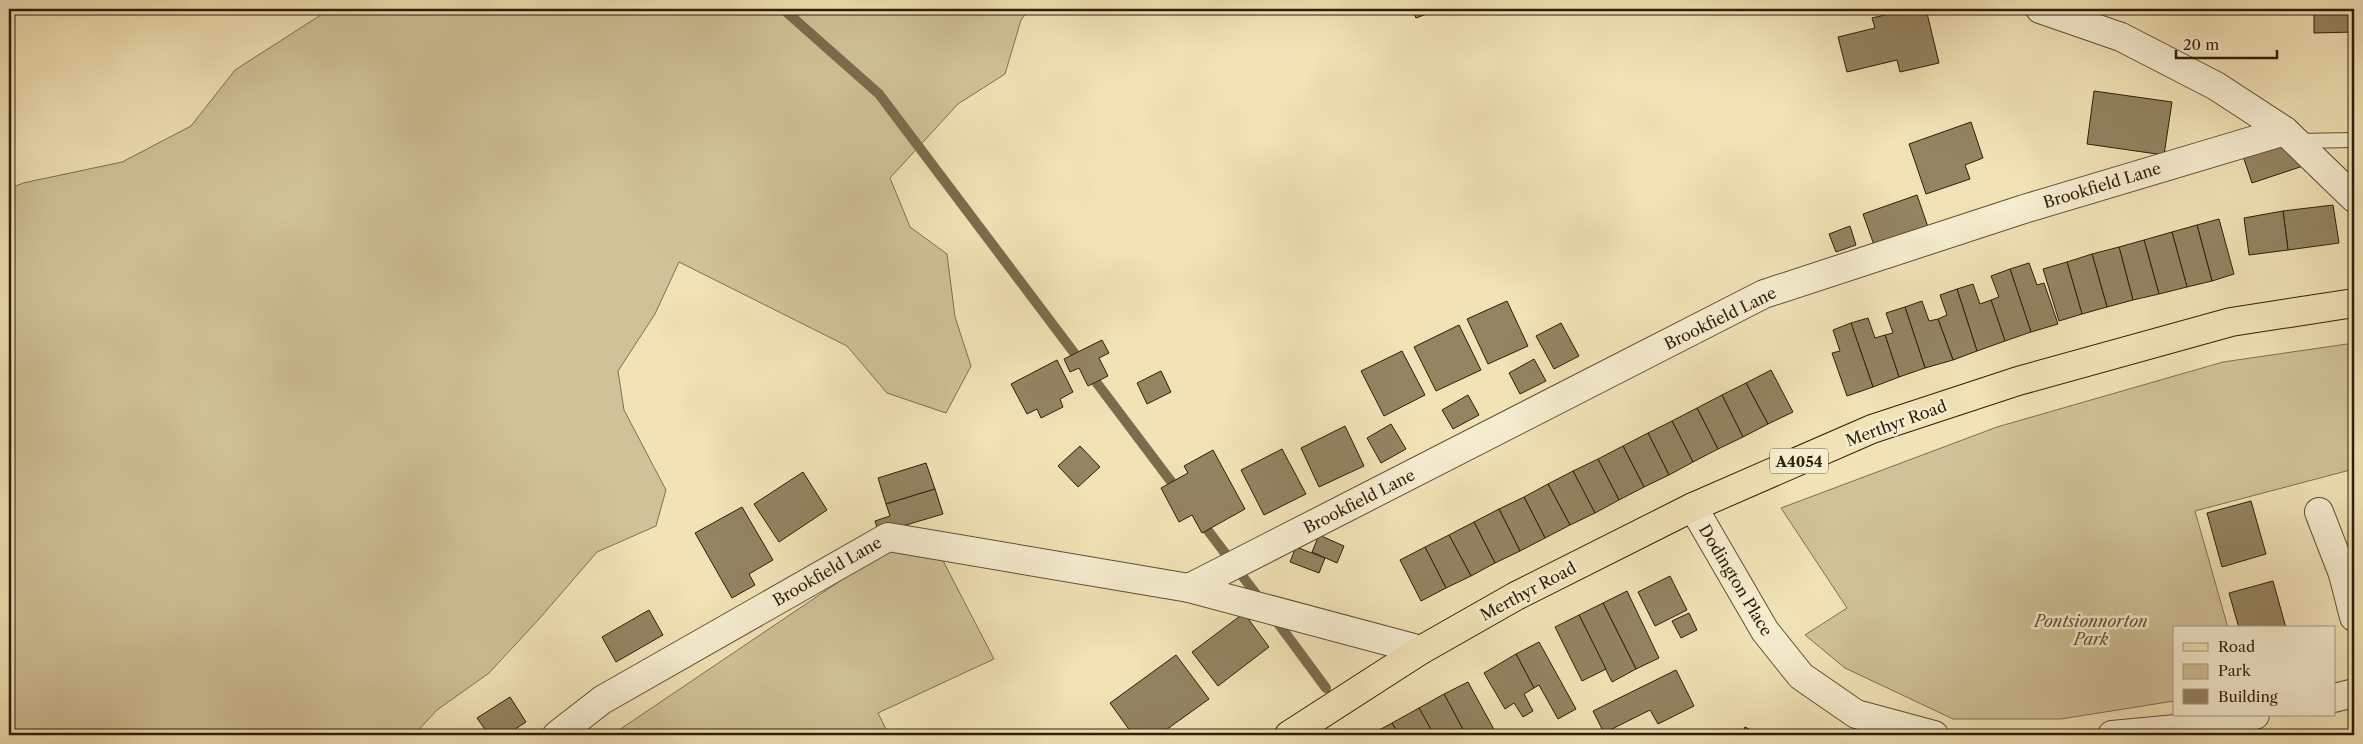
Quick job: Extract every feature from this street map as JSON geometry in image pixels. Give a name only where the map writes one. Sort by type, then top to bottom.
[{"type":"main road","name":"Merthyr Road","points":[[1296,733],[1421,650],[1516,596],[1693,507],[1872,428],[2018,381],[2231,322],[2354,303]]},
{"type":"street","points":[[2040,9],[2121,38],[2216,86],[2290,136],[2354,198]]},
{"type":"street","name":"Brookfield Lane","points":[[1189,588],[1764,294],[2024,209],[2290,136]]},
{"type":"street","name":"Dodington Place","points":[[1693,507],[1764,631],[1801,676],[1856,714],[1934,735]]},
{"type":"street","points":[[2320,512],[2349,573],[2354,616]]},
{"type":"street","name":"Brookfield Lane","points":[[557,735],[602,700],[888,537],[1189,588],[1421,650]]},
{"type":"street","points":[[2336,698],[2354,693]]},
{"type":"street","points":[[2112,735],[2208,726],[2251,716]]},
{"type":"lane","points":[[2290,136],[2354,140]]},
{"type":"green space","points":[[330,9],[1029,9],[1021,20],[1005,74],[958,104],[890,178],[910,227],[947,254],[955,317],[971,366],[946,413],[887,393],[847,346],[679,262],[655,314],[618,371],[624,410],[666,490],[656,526],[597,552],[489,673],[437,710],[414,735],[9,735],[9,189],[23,183],[122,162],[191,126],[235,70]]},
{"type":"green space","name":"Pontsionnorton Park","points":[[2354,343],[2354,469],[2195,511],[2227,626],[2173,626],[2173,701],[2061,719],[1953,719],[1845,668],[1805,635],[1847,608],[1781,508],[1997,427],[2223,362]]},
{"type":"green space","points":[[886,550],[939,553],[994,659],[878,713],[889,735],[623,735],[619,730]]},
{"type":"building","points":[[1412,9],[1440,9],[1416,18]]},
{"type":"building","points":[[1910,9],[1926,9],[1939,63],[1900,72],[1897,60],[1847,72],[1838,37],[1875,28],[1872,18]]},
{"type":"building","points":[[2314,9],[2354,9],[2354,32],[2314,33]]},
{"type":"building","points":[[2094,91],[2172,102],[2164,155],[2087,144]]},
{"type":"building","points":[[1971,122],[1983,158],[1965,165],[1970,179],[1926,194],[1909,144]]},
{"type":"building","points":[[2294,140],[2303,166],[2252,183],[2243,156]]},
{"type":"building","points":[[1917,195],[1928,227],[1874,245],[1863,214]]},
{"type":"building","points":[[2333,205],[2339,243],[2288,250],[2283,211]]},
{"type":"building","points":[[2283,211],[2288,250],[2249,255],[2244,218]]},
{"type":"building","points":[[2219,219],[2234,274],[2212,281],[2197,225]]},
{"type":"building","points":[[2197,225],[2212,281],[2187,287],[2172,232]]},
{"type":"building","points":[[1850,226],[1856,245],[1836,252],[1829,234]]},
{"type":"building","points":[[2172,232],[2187,287],[2159,294],[2144,240]]},
{"type":"building","points":[[2144,240],[2159,294],[2133,300],[2119,247]]},
{"type":"building","points":[[2119,247],[2133,300],[2107,307],[2092,254]]},
{"type":"building","points":[[2092,254],[2107,307],[2082,314],[2067,262]]},
{"type":"building","points":[[2067,262],[2082,314],[2059,321],[2043,269]]},
{"type":"building","points":[[2029,263],[2037,285],[2044,283],[2058,324],[2031,332],[2010,269]]},
{"type":"building","points":[[2010,269],[2031,332],[2005,341],[1991,300],[1999,297],[1991,276]]},
{"type":"building","points":[[1973,284],[1980,304],[1991,300],[2005,341],[1977,351],[1957,289]]},
{"type":"building","points":[[1957,289],[1977,351],[1953,360],[1938,319],[1947,315],[1940,295]]},
{"type":"building","points":[[1507,301],[1528,346],[1488,364],[1467,319]]},
{"type":"building","points":[[1922,301],[1929,321],[1938,319],[1953,360],[1925,368],[1905,307]]},
{"type":"building","points":[[1905,307],[1925,368],[1899,377],[1885,335],[1893,333],[1886,313]]},
{"type":"building","points":[[1868,318],[1875,338],[1885,335],[1899,377],[1873,387],[1851,323]]},
{"type":"building","points":[[1561,323],[1579,356],[1554,369],[1536,336]]},
{"type":"building","points":[[1851,323],[1873,387],[1847,396],[1832,353],[1840,351],[1833,330]]},
{"type":"building","points":[[1459,325],[1481,370],[1436,391],[1414,347]]},
{"type":"building","points":[[1102,340],[1109,353],[1099,358],[1108,376],[1088,386],[1079,368],[1070,372],[1064,359]]},
{"type":"building","points":[[1402,351],[1425,395],[1384,416],[1361,371]]},
{"type":"building","points":[[1534,359],[1546,381],[1520,394],[1509,373]]},
{"type":"building","points":[[1057,360],[1073,392],[1060,399],[1063,407],[1041,418],[1037,409],[1027,414],[1011,384]]},
{"type":"building","points":[[1771,370],[1793,412],[1768,424],[1746,383]]},
{"type":"building","points":[[1161,371],[1171,392],[1147,404],[1137,383]]},
{"type":"building","points":[[1746,383],[1768,424],[1743,437],[1722,395]]},
{"type":"building","points":[[1468,395],[1479,415],[1453,429],[1442,410]]},
{"type":"building","points":[[1722,395],[1743,437],[1718,449],[1697,408]]},
{"type":"building","points":[[1697,408],[1718,449],[1693,462],[1672,421]]},
{"type":"building","points":[[1672,421],[1693,462],[1669,475],[1648,433]]},
{"type":"building","points":[[1391,424],[1406,449],[1381,463],[1367,438]]},
{"type":"building","points":[[1345,426],[1364,466],[1319,487],[1301,448]]},
{"type":"building","points":[[1648,433],[1669,475],[1644,487],[1623,446]]},
{"type":"building","points":[[1080,446],[1100,467],[1078,487],[1058,466]]},
{"type":"building","points":[[1623,446],[1644,487],[1619,500],[1598,459]]},
{"type":"building","points":[[1282,449],[1306,494],[1264,515],[1241,470]]},
{"type":"building","points":[[1213,450],[1245,509],[1202,533],[1192,515],[1179,522],[1161,488],[1188,473],[1184,466]]},
{"type":"building","points":[[1598,459],[1619,500],[1595,513],[1573,471]]},
{"type":"building","points":[[926,463],[935,489],[886,504],[878,478]]},
{"type":"building","points":[[1573,471],[1595,513],[1570,525],[1548,484]]},
{"type":"building","points":[[803,472],[827,510],[779,542],[754,504]]},
{"type":"building","points":[[1548,484],[1570,525],[1545,538],[1524,497]]},
{"type":"building","points":[[935,489],[943,514],[879,533],[875,521],[890,516],[886,504]]},
{"type":"building","points":[[1524,497],[1545,538],[1520,551],[1499,509]]},
{"type":"building","points":[[2251,501],[2266,554],[2222,567],[2207,513]]},
{"type":"building","points":[[742,507],[773,560],[749,574],[755,585],[732,598],[695,533]]},
{"type":"building","points":[[1499,509],[1520,551],[1495,563],[1474,522]]},
{"type":"building","points":[[1474,522],[1495,563],[1471,576],[1449,535]]},
{"type":"building","points":[[1319,535],[1344,546],[1337,563],[1312,552]]},
{"type":"building","points":[[1449,535],[1471,576],[1446,588],[1425,547]]},
{"type":"building","points":[[1296,547],[1325,558],[1319,573],[1290,562]]},
{"type":"building","points":[[1425,547],[1446,588],[1421,601],[1400,560]]},
{"type":"building","points":[[1670,576],[1687,610],[1655,626],[1638,592]]},
{"type":"building","points":[[2273,581],[2285,626],[2238,626],[2229,593]]},
{"type":"building","points":[[1627,591],[1659,658],[1636,669],[1603,603]]},
{"type":"building","points":[[1603,603],[1636,669],[1612,682],[1579,615]]},
{"type":"building","points":[[649,610],[663,635],[616,662],[602,637]]},
{"type":"building","points":[[1244,613],[1269,647],[1218,686],[1192,652]]},
{"type":"building","points":[[1689,613],[1697,630],[1681,638],[1672,621]]},
{"type":"building","points":[[1579,615],[1606,669],[1582,681],[1555,627]]},
{"type":"building","points":[[1539,642],[1576,709],[1558,719],[1539,685],[1534,688],[1516,654]]},
{"type":"building","points":[[1516,654],[1534,688],[1524,694],[1533,711],[1523,717],[1514,703],[1505,709],[1484,673]]},
{"type":"building","points":[[1176,655],[1209,699],[1159,735],[1133,735],[1110,703]]},
{"type":"building","points":[[1676,670],[1694,706],[1658,724],[1650,710],[1604,733],[1593,711]]},
{"type":"building","points":[[1468,682],[1497,735],[1466,735],[1444,694]]},
{"type":"building","points":[[1444,694],[1466,735],[1434,735],[1419,708]]},
{"type":"building","points":[[510,697],[526,722],[506,735],[489,735],[477,718]]},
{"type":"building","points":[[1419,708],[1434,735],[1399,735],[1392,723]]},
{"type":"building","points":[[1392,723],[1399,735],[1370,735]]},
{"type":"building","points":[[1745,727],[1760,735],[1741,735]]},
{"type":"waterway","points":[[783,9],[879,94],[1179,492]]},
{"type":"waterway","points":[[1200,520],[1262,602]]},
{"type":"waterway","points":[[1272,615],[1326,688]]}]
